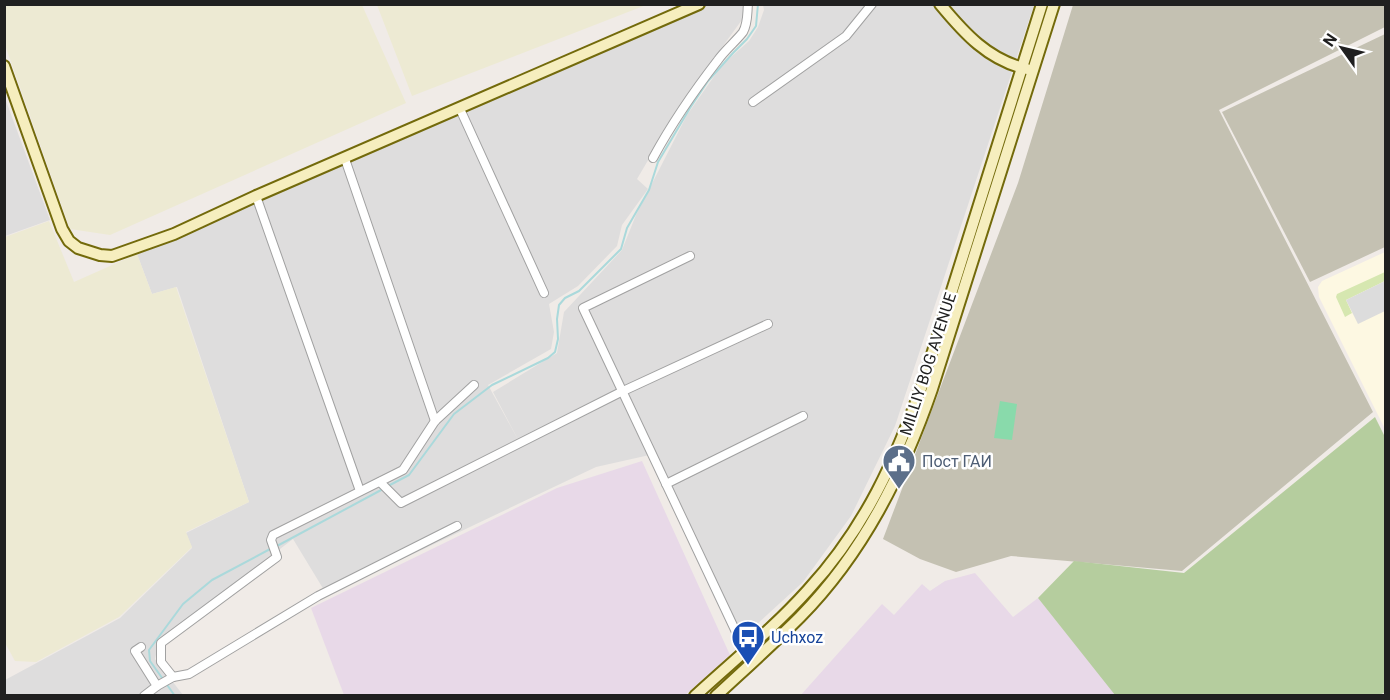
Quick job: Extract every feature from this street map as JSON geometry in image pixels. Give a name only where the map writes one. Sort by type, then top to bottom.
[{"type":"main road","points":[[4,66],[59,222],[69,241],[78,248],[112,256],[174,234],[256,196],[699,4]]},
{"type":"main road","points":[[940,4],[969,38],[1005,61],[1033,71]]},
{"type":"main road","name":"MILLIY BOG AVENUE","points":[[695,696],[793,606],[828,566],[866,513],[894,460],[922,384],[1042,4]]},
{"type":"main road","name":"MILLIY BOG AVENUE","points":[[716,696],[801,616],[830,582],[864,535],[894,483],[911,446],[932,388],[1054,4]]},
{"type":"street","points":[[653,158],[697,87],[728,46],[741,34],[747,24],[748,4]]},
{"type":"street","points":[[753,102],[846,36],[872,4]]},
{"type":"street","points":[[460,109],[544,293]]},
{"type":"street","points":[[345,159],[435,421]]},
{"type":"street","points":[[256,196],[360,491]]},
{"type":"street","points":[[690,256],[583,308],[745,651]]},
{"type":"street","points":[[384,486],[401,503],[621,392],[768,324]]},
{"type":"street","points":[[173,677],[161,662],[161,643],[277,557],[271,540],[273,535],[360,491],[384,486],[403,470],[435,421],[474,385]]},
{"type":"street","points":[[666,484],[803,416]]},
{"type":"street","points":[[144,696],[173,677],[189,674],[318,596],[458,526]]},
{"type":"street","points":[[141,647],[135,651],[157,686]]},
{"type":"shaded area","points":[[5,4],[362,5],[406,103],[110,235],[70,229],[5,45]]},
{"type":"shaded area","points":[[377,5],[646,5],[412,96]]},
{"type":"shaded area","points":[[706,5],[744,5],[744,17],[683,101],[637,179],[648,189],[622,225],[617,246],[578,286],[549,304],[554,332],[551,349],[488,385],[521,445],[493,392],[557,353],[564,312],[622,250],[636,215],[687,115],[722,65],[749,41],[758,27],[764,10],[763,5],[1034,5],[895,426],[851,516],[803,582],[743,637],[677,497],[654,454],[596,467],[327,595],[293,539],[159,642],[155,659],[183,695],[5,696],[5,680],[120,618],[192,548],[186,533],[249,502],[177,287],[152,294],[137,254]]},
{"type":"shaded area","points":[[1073,5],[1385,5],[1385,27],[1219,110],[1373,412],[1182,571],[1011,556],[956,572],[920,559],[883,539],[1018,183]]},
{"type":"shaded area","points":[[1385,34],[1385,247],[1310,282],[1222,112]]},
{"type":"shaded area","points":[[5,98],[50,220],[4,236]]},
{"type":"shaded area","points":[[49,221],[74,282],[137,254],[152,294],[176,287],[249,502],[186,532],[192,547],[119,617],[36,662],[15,661],[4,641],[5,237]]},
{"type":"shaded area","points":[[1385,252],[1385,429],[1319,297],[1318,287],[1322,281]]},
{"type":"shaded area","points":[[1385,281],[1385,311],[1358,324],[1346,300]]},
{"type":"shaded area","points":[[642,461],[730,655],[685,695],[344,695],[311,608],[557,488]]},
{"type":"shaded area","points":[[975,573],[1013,617],[1038,598],[1116,695],[800,696],[882,604],[894,615],[922,584],[930,591],[945,581]]},
{"type":"green space","points":[[1385,272],[1385,281],[1346,300],[1352,313],[1345,317],[1336,297],[1337,294]]},
{"type":"green space","points":[[1000,401],[1017,404],[1012,440],[994,438]]},
{"type":"green space","points":[[1375,417],[1385,437],[1386,692],[1379,695],[1115,695],[1038,598],[1074,561],[1184,573]]},
{"type":"waterway","points":[[388,486],[409,475],[454,414],[492,385],[548,358],[555,352],[558,339],[559,305],[565,298],[579,291],[621,249],[627,228],[649,190],[658,162],[708,81],[756,26],[758,4]]},
{"type":"waterway","points":[[277,546],[383,489]]},
{"type":"waterway","points":[[175,696],[150,661],[149,650],[183,604],[212,580],[272,548]]},
{"type":"place","name":"Пост ГАИ","points":[[899,490]]},
{"type":"place","name":"Uchxoz","points":[[748,666]]}]
